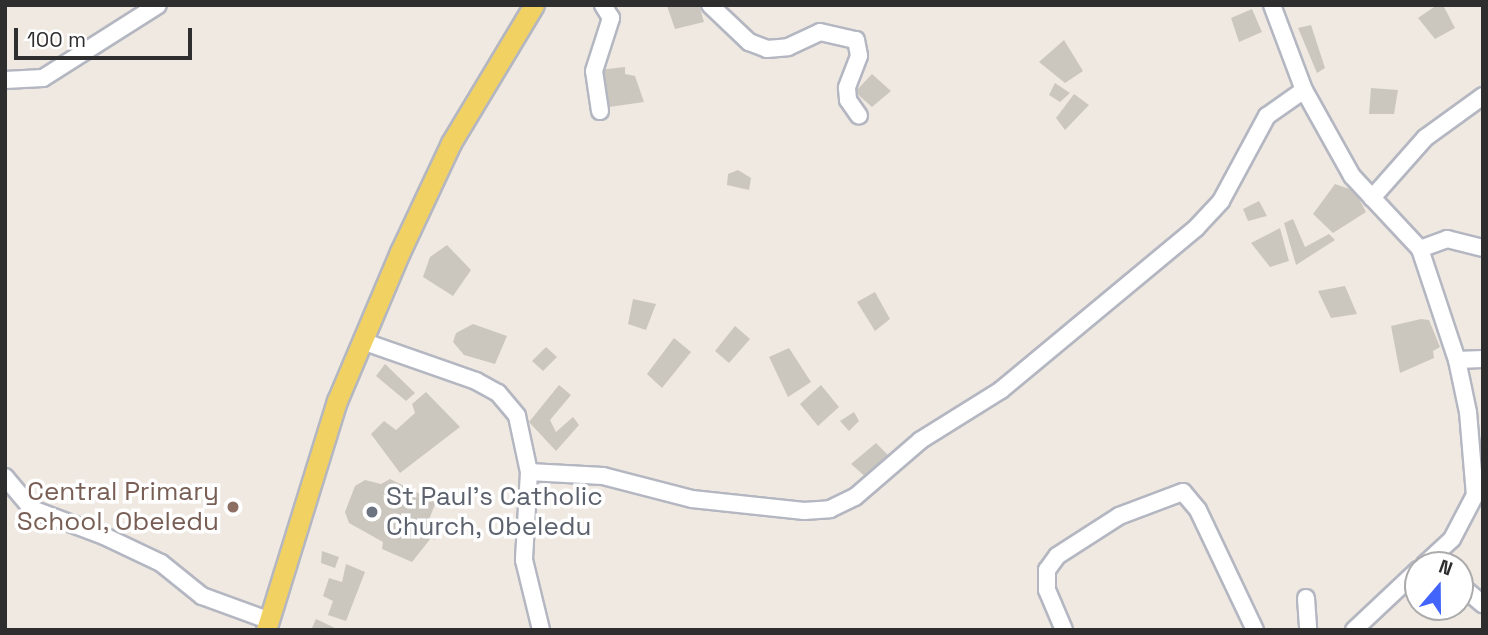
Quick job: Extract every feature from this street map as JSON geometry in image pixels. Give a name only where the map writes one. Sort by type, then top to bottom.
[{"type":"main road","points":[[267,625],[337,401],[362,341],[451,143],[534,5]]},
{"type":"street","points":[[5,80],[43,78],[140,10],[158,5]]},
{"type":"street","points":[[600,111],[594,71],[611,18],[603,5]]},
{"type":"street","points":[[710,5],[749,42],[766,49],[788,47],[820,32],[856,40],[859,56],[847,88],[848,100],[859,116]]},
{"type":"street","points":[[1272,5],[1304,90],[1352,176],[1420,249],[1457,360],[1468,412],[1479,495],[1442,551]]},
{"type":"street","points":[[530,472],[603,476],[692,499],[804,512],[830,509],[855,497],[921,440],[1001,390],[1196,228],[1220,201],[1267,116],[1304,90]]},
{"type":"street","points":[[1372,198],[1425,138],[1483,96]]},
{"type":"street","points":[[1420,249],[1447,239],[1483,248]]},
{"type":"street","points":[[362,341],[498,393],[517,416],[530,472],[524,560],[541,630]]},
{"type":"street","points":[[1457,360],[1483,359]]},
{"type":"street","points":[[5,477],[32,509],[104,536],[161,563],[202,596],[267,625]]},
{"type":"street","points":[[1064,630],[1047,590],[1047,570],[1057,556],[1119,516],[1183,492],[1194,503],[1255,630]]},
{"type":"street","points":[[1354,630],[1404,583]]},
{"type":"street","points":[[1306,598],[1308,630]]},
{"type":"building","points":[[699,5],[704,22],[675,29],[667,6]]},
{"type":"building","points":[[1437,5],[1443,5],[1455,28],[1435,39],[1418,18]]},
{"type":"building","points":[[1252,9],[1262,32],[1239,42],[1231,18]]},
{"type":"building","points":[[1311,25],[1325,68],[1317,73],[1298,28]]},
{"type":"building","points":[[1064,40],[1083,71],[1065,83],[1039,62]]},
{"type":"building","points":[[625,67],[625,74],[635,76],[644,102],[602,108],[598,70]]},
{"type":"building","points":[[872,74],[891,91],[872,107],[855,92]]},
{"type":"building","points":[[1055,83],[1070,93],[1060,102],[1049,95]]},
{"type":"building","points":[[1371,88],[1398,90],[1394,114],[1369,114]]},
{"type":"building","points":[[1074,94],[1089,105],[1065,130],[1056,118]]},
{"type":"building","points":[[738,170],[751,178],[749,190],[727,185],[728,174]]},
{"type":"building","points":[[1335,184],[1355,191],[1366,212],[1333,233],[1313,214]]},
{"type":"building","points":[[1259,201],[1267,216],[1248,221],[1243,209]]},
{"type":"building","points":[[1293,219],[1305,247],[1329,234],[1335,240],[1296,265],[1284,223]]},
{"type":"building","points":[[1280,228],[1289,261],[1270,267],[1251,243]]},
{"type":"building","points":[[447,245],[471,270],[453,296],[423,277],[430,257]]},
{"type":"building","points":[[1345,286],[1357,314],[1331,318],[1318,291]]},
{"type":"building","points":[[875,292],[890,319],[875,331],[857,302]]},
{"type":"building","points":[[633,299],[656,304],[646,330],[628,324]]},
{"type":"building","points":[[1421,319],[1429,320],[1440,347],[1433,351],[1434,358],[1400,373],[1391,326]]},
{"type":"building","points":[[473,324],[507,336],[495,364],[464,355],[453,342],[456,333]]},
{"type":"building","points":[[735,326],[750,339],[729,363],[715,351]]},
{"type":"building","points":[[674,338],[691,352],[662,388],[647,374]]},
{"type":"building","points":[[546,347],[557,357],[543,371],[532,361]]},
{"type":"building","points":[[789,348],[811,382],[788,397],[769,357]]},
{"type":"building","points":[[385,364],[415,393],[406,401],[376,376]]},
{"type":"building","points":[[559,385],[571,395],[550,420],[556,432],[573,417],[579,425],[556,451],[529,422]]},
{"type":"building","points":[[821,385],[839,407],[818,426],[800,404]]},
{"type":"building","points":[[426,392],[460,427],[400,473],[371,434],[384,421],[396,430],[415,413],[412,404]]},
{"type":"building","points":[[854,412],[859,421],[849,431],[840,421]]},
{"type":"building","points":[[876,443],[891,458],[868,479],[851,464]]},
{"type":"building","points":[[390,479],[436,502],[428,522],[440,528],[435,540],[431,538],[412,562],[382,549],[383,542],[349,523],[345,512],[355,486],[365,480],[381,484]]},
{"type":"building","points":[[322,551],[339,557],[335,568],[321,563]]},
{"type":"building","points":[[346,564],[365,572],[346,621],[328,615],[333,601],[323,596],[329,578],[342,582]]},
{"type":"building","points":[[316,619],[339,630],[311,630]]},
{"type":"place","name":"Central Primary School, Obeledu","points":[[233,507]]},
{"type":"place","name":"St Paul's Catholic Church, Obeledu","points":[[372,512]]}]
